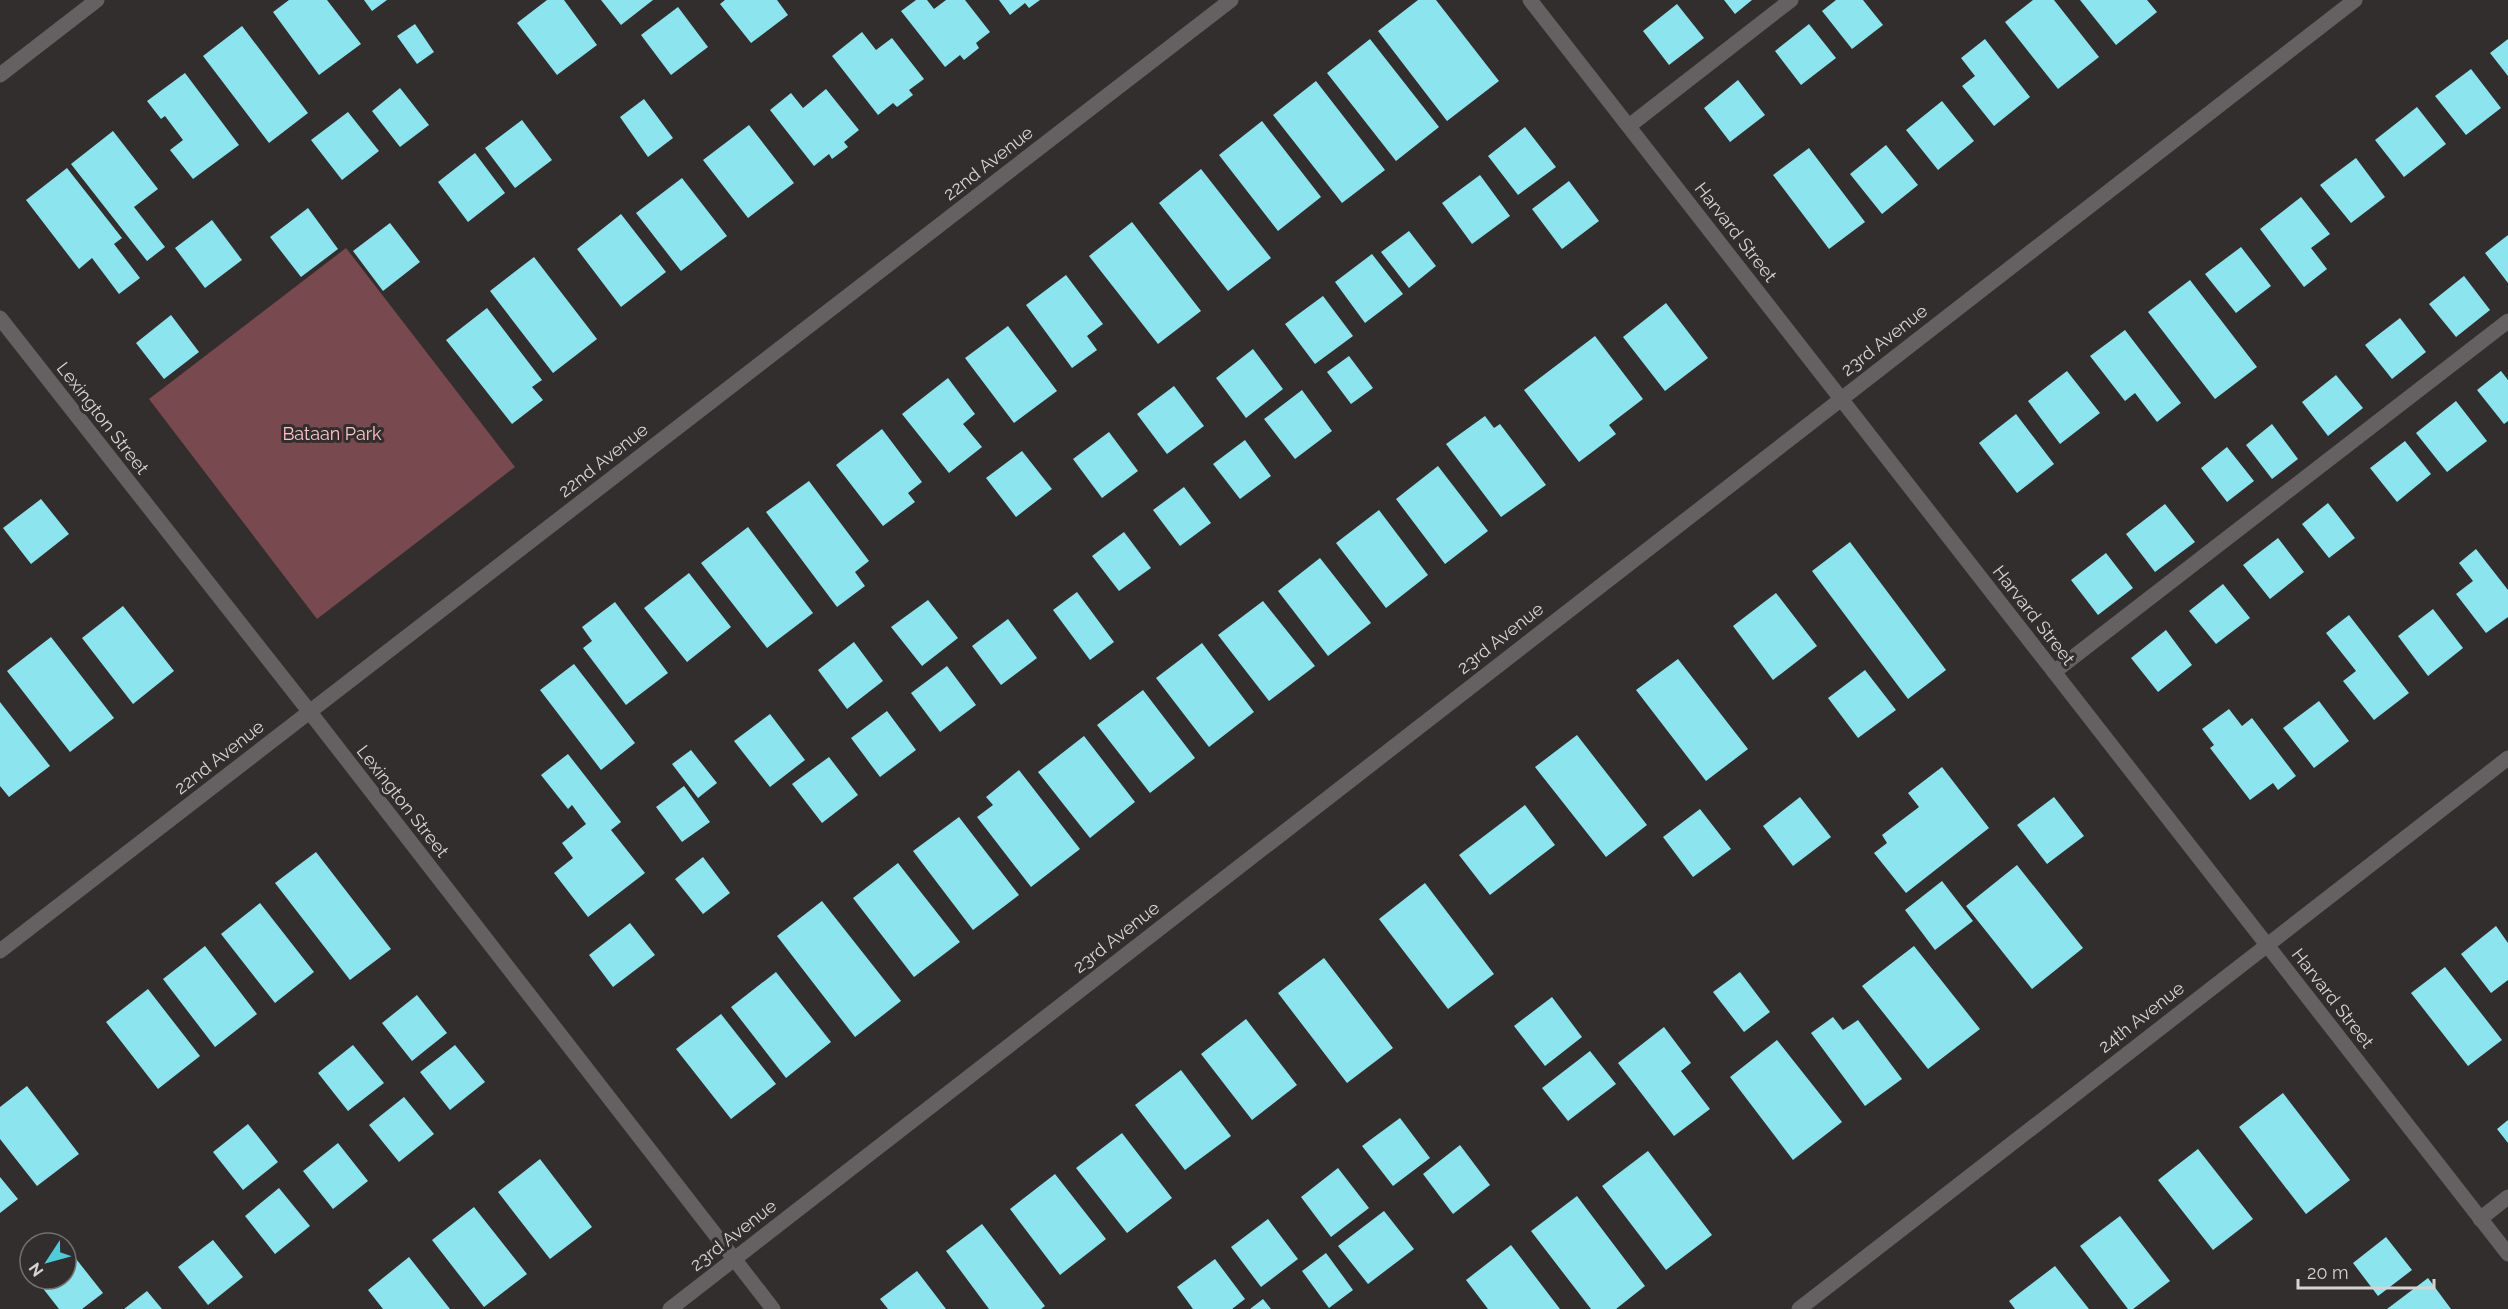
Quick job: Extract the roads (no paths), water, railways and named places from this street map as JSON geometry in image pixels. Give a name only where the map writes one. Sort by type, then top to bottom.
[{"type":"street","points":[[0,75],[97,0]]},
{"type":"street","name":"22nd Avenue","points":[[0,951],[1231,0]]},
{"type":"street","name":"Harvard Street","points":[[1530,0],[2508,1254]]},
{"type":"street","points":[[1629,126],[1791,0]]},
{"type":"street","name":"23rd Avenue","points":[[670,1309],[2355,0]]},
{"type":"street","name":"Lexington Street","points":[[0,318],[309,711],[773,1309]]},
{"type":"street","points":[[2054,672],[2508,321]]},
{"type":"street","name":"24th Avenue","points":[[1799,1309],[2508,758]]},
{"type":"street","points":[[2480,1219],[2508,1197]]},
{"type":"park label","name":"Bataan Park","points":[[332,433]]}]
